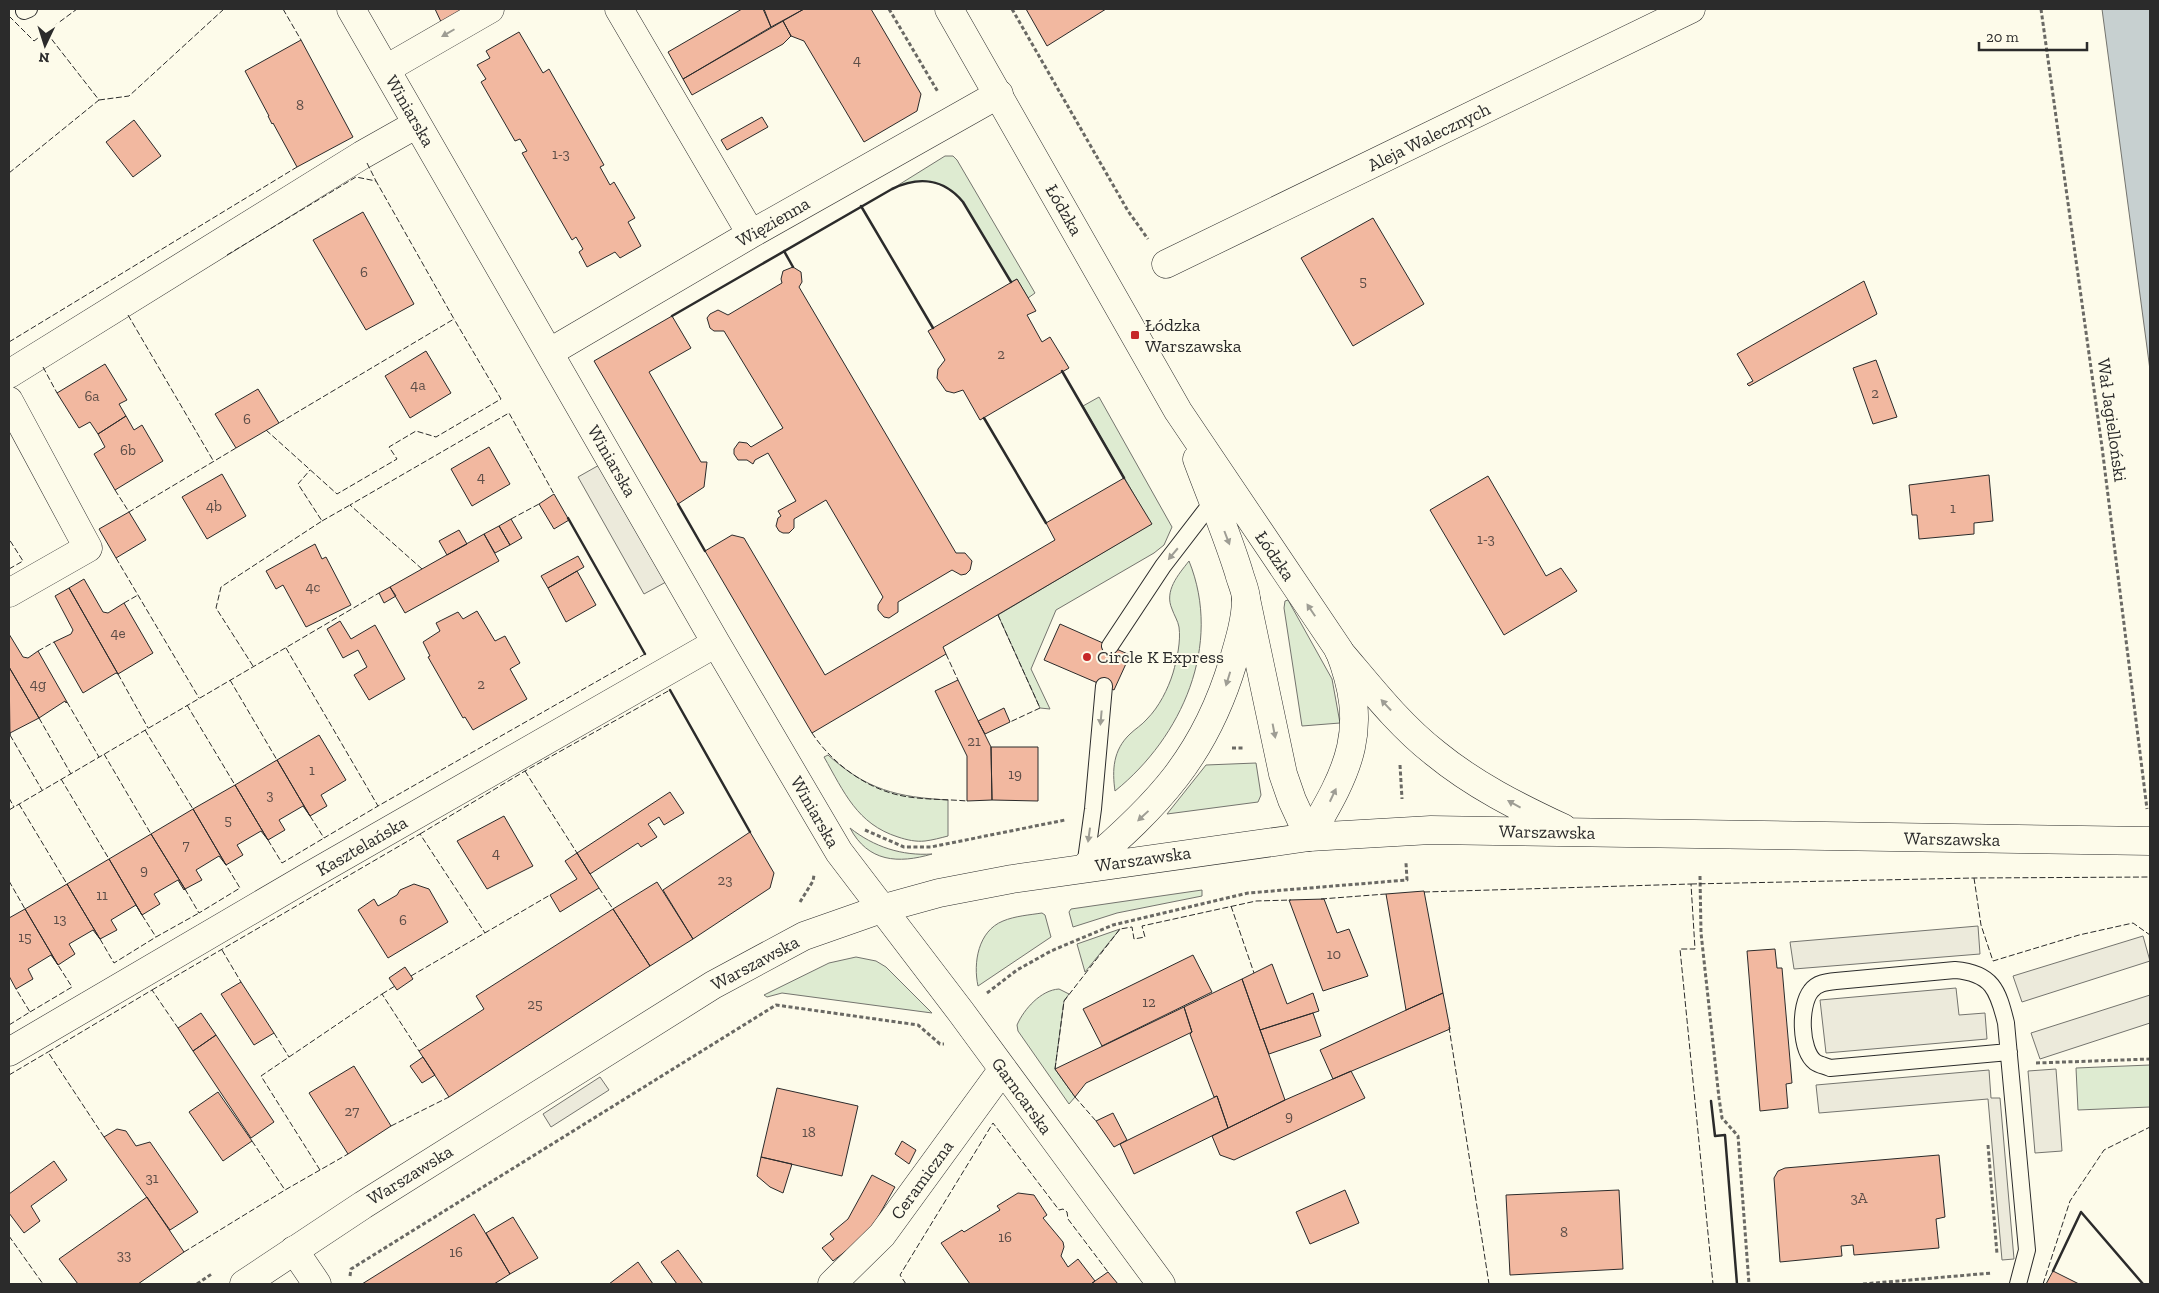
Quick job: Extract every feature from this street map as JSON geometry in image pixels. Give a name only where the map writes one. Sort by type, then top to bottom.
[{"type":"street","name":"Winiarska","points":[[351,9],[550,352],[716,644],[839,852],[881,909]]},
{"type":"street","points":[[386,69],[490,9]]},
{"type":"street","points":[[619,9],[751,234]]},
{"type":"street","name":"Łódzka","points":[[949,9],[1178,411],[1338,650]]},
{"type":"street","name":"Aleja Walecznych","points":[[1166,264],[1692,9]]},
{"type":"street","name":"Więzienna","points":[[550,352],[751,234],[999,94]]},
{"type":"street","points":[[9,374],[362,155],[417,124]]},
{"type":"street","points":[[9,402],[88,548],[9,594]]},
{"type":"street","name":"Łódzka","points":[[1178,411],[1233,554],[1246,598],[1283,774],[1292,800],[1309,837]]},
{"type":"street","points":[[1085,867],[1150,809],[1177,777],[1200,743],[1214,716],[1226,685],[1239,644],[1246,598]]},
{"type":"street","name":"Kasztelańska","points":[[9,1052],[320,870],[716,644]]},
{"type":"street","points":[[1338,650],[1377,696],[1435,754],[1474,782],[1520,808],[1573,833]]},
{"type":"street","points":[[1309,837],[1330,802],[1345,770],[1352,744],[1355,722],[1354,698],[1349,676],[1338,650]]},
{"type":"street","name":"Warszawska","points":[[244,1284],[294,1250],[713,985],[804,936],[881,909],[948,892],[1085,867],[1309,837],[1431,830],[2064,840],[2149,828]]},
{"type":"street","name":"Garncarska","points":[[881,909],[1003,1069],[1161,1284]]},
{"type":"street","name":"Ceramiczna","points":[[832,1284],[882,1235],[1003,1069]]},
{"type":"street","points":[[294,1250],[317,1284]]},
{"type":"lane","points":[[1110,646],[1163,566],[1213,502]]},
{"type":"lane","points":[[1085,867],[1093,809],[1104,686]]},
{"type":"lane","points":[[2009,1058],[1830,1068],[1817,1064],[1810,1056],[1805,1042],[1804,1002],[1812,990],[1820,983],[1945,971],[1972,972],[1989,982],[2000,997],[2006,1023],[2026,1232],[2027,1250],[2021,1277]]},
{"type":"path","points":[[889,9],[954,120]]},
{"type":"path","points":[[1012,9],[1128,211],[1166,264]]},
{"type":"path","name":"Wał Jagielloński","points":[[2040,9],[2102,447],[2149,828]]},
{"type":"path","points":[[1700,876],[1701,934],[1719,1098],[1722,1118],[1738,1136],[1749,1284]]},
{"type":"path","points":[[351,1269],[776,1005],[918,1025],[940,1044]]},
{"type":"path","points":[[2009,1058],[2150,1059]]},
{"type":"path","points":[[1987,1138],[1998,1272]]},
{"type":"path","points":[[197,1284],[215,1272]]},
{"type":"path","points":[[1864,1284],[1998,1272],[2021,1277]]},
{"type":"green space","points":[[945,156],[953,156],[957,160],[1035,293],[1028,298],[1017,279],[1011,282],[963,202],[956,194],[939,184],[921,181],[892,189]]},
{"type":"green space","points":[[1099,397],[1172,527],[1164,545],[1154,553],[1056,610],[1031,669],[1050,709],[1040,708],[998,615],[1151,524],[1083,406]]},
{"type":"green space","points":[[1189,561],[1198,593],[1201,625],[1198,656],[1190,687],[1177,717],[1160,744],[1139,769],[1115,791],[1114,768],[1120,747],[1124,740],[1155,709],[1166,691],[1173,673],[1178,650],[1179,632],[1170,596],[1173,584]]},
{"type":"green space","points":[[1288,600],[1332,679],[1340,723],[1302,726],[1284,608],[1285,601]]},
{"type":"green space","points":[[828,755],[856,776],[884,790],[913,797],[948,800],[948,836],[934,840],[911,841],[884,831],[872,824],[845,794],[824,757]]},
{"type":"green space","points":[[1256,763],[1261,795],[1258,802],[1167,814],[1206,765]]},
{"type":"green space","points":[[850,828],[859,835],[889,849],[899,852],[932,854],[907,859],[885,858],[866,848]]},
{"type":"green space","points":[[1202,890],[1202,896],[1117,913],[1073,927],[1069,912],[1071,909]]},
{"type":"green space","points":[[1042,913],[1045,915],[1051,937],[978,986],[977,958],[979,949],[988,932],[1008,919]]},
{"type":"green space","points":[[1120,929],[1085,972],[1077,944]]},
{"type":"green space","points":[[856,957],[876,961],[886,967],[932,1013],[782,993],[767,997],[764,995],[829,963]]},
{"type":"green space","points":[[1059,989],[1069,994],[1064,1001],[1055,1069],[1075,1097],[1069,1104],[1018,1031],[1017,1025],[1034,1001],[1052,990]]},
{"type":"green space","points":[[2150,1065],[2150,1107],[2078,1110],[2076,1068]]},
{"type":"shaded area","points":[[2102,9],[2150,9],[2150,370]]},
{"type":"shaded area","points":[[601,464],[666,582],[644,594],[578,477]]},
{"type":"shaded area","points":[[1978,926],[1980,954],[1794,969],[1790,942]]},
{"type":"shaded area","points":[[2143,936],[2150,961],[2022,1002],[2013,976]]},
{"type":"shaded area","points":[[1956,988],[1959,1015],[1985,1013],[1987,1039],[1826,1053],[1820,1000]]},
{"type":"shaded area","points":[[2150,995],[2150,1023],[2040,1059],[2031,1033]]},
{"type":"shaded area","points":[[2056,1069],[2062,1151],[2035,1153],[2028,1071]]},
{"type":"shaded area","points":[[1989,1070],[1991,1098],[2000,1098],[2014,1259],[2002,1260],[1988,1099],[1819,1113],[1816,1085]]},
{"type":"shaded area","points":[[600,1077],[609,1090],[551,1127],[543,1114]]},
{"type":"building","points":[[435,9],[473,9],[443,26]]},
{"type":"building","points":[[742,9],[763,9],[771,27],[683,79],[668,52]]},
{"type":"building","points":[[764,9],[804,9],[771,27]]},
{"type":"building","points":[[804,9],[871,9],[921,94],[917,111],[864,142],[804,41],[791,36],[783,21]]},
{"type":"building","points":[[1026,9],[1106,9],[1047,46]]},
{"type":"building","points":[[783,21],[791,36],[783,44],[692,95],[683,79]]},
{"type":"building","points":[[519,32],[543,73],[549,69],[604,165],[600,167],[610,185],[614,182],[635,218],[628,222],[641,246],[620,258],[615,252],[587,267],[579,252],[583,249],[576,237],[572,240],[522,153],[527,151],[520,139],[515,141],[481,82],[486,79],[477,65],[490,58],[486,51]]},
{"type":"building","points":[[301,40],[353,137],[297,167],[272,124],[245,71]]},
{"type":"building","points":[[762,117],[768,127],[727,150],[721,140]]},
{"type":"building","points":[[134,120],[161,156],[133,177],[106,142]]},
{"type":"building","points":[[363,212],[414,304],[366,330],[313,240]]},
{"type":"building","points":[[1373,218],[1424,304],[1353,346],[1301,258]]},
{"type":"building","points":[[793,267],[801,272],[802,282],[799,287],[956,553],[965,553],[972,561],[970,570],[966,574],[961,575],[952,570],[898,602],[898,612],[889,618],[884,617],[878,610],[878,605],[883,597],[826,500],[794,519],[794,528],[789,533],[779,531],[776,526],[778,518],[781,516],[778,511],[796,501],[768,453],[755,460],[753,464],[747,460],[738,460],[734,454],[734,449],[739,442],[747,443],[751,447],[783,428],[724,331],[714,331],[710,328],[707,318],[718,310],[728,315],[782,283],[783,271]]},
{"type":"building","points":[[1017,279],[1036,311],[1027,315],[1042,342],[1050,337],[1069,368],[980,420],[963,390],[954,393],[946,391],[937,378],[938,369],[945,360],[928,331]]},
{"type":"building","points":[[1864,281],[1877,314],[1749,386],[1747,384],[1753,381],[1737,354]]},
{"type":"building","points":[[672,316],[691,348],[649,372],[701,462],[707,462],[704,487],[678,504],[594,361]]},
{"type":"building","points":[[426,351],[451,393],[410,418],[385,376]]},
{"type":"building","points":[[1876,360],[1897,417],[1873,424],[1853,368]]},
{"type":"building","points":[[105,364],[127,400],[119,404],[126,416],[98,434],[90,422],[79,428],[57,393]]},
{"type":"building","points":[[258,389],[279,423],[236,448],[215,414]]},
{"type":"building","points":[[126,416],[134,430],[142,425],[163,461],[115,490],[94,454],[105,447],[98,434]]},
{"type":"building","points":[[489,447],[510,484],[472,506],[451,469]]},
{"type":"building","points":[[222,474],[246,516],[207,539],[182,497]]},
{"type":"building","points":[[1989,475],[1993,521],[1974,523],[1974,534],[1919,539],[1917,515],[1912,515],[1909,485]]},
{"type":"building","points":[[1488,476],[1546,576],[1561,568],[1577,591],[1504,635],[1430,510]]},
{"type":"building","points":[[1124,478],[1152,524],[943,647],[946,654],[812,733],[705,551],[732,535],[744,538],[825,675],[1055,540],[1046,523]]},
{"type":"building","points":[[554,494],[569,520],[554,529],[539,504]]},
{"type":"building","points":[[129,512],[146,540],[116,558],[99,529]]},
{"type":"building","points":[[511,519],[522,538],[510,545],[499,526]]},
{"type":"building","points":[[499,526],[510,545],[495,553],[484,534]]},
{"type":"building","points":[[459,530],[467,544],[447,555],[439,541]]},
{"type":"building","points":[[484,534],[499,561],[405,613],[390,587]]},
{"type":"building","points":[[315,544],[322,559],[326,557],[351,605],[306,627],[283,585],[276,589],[266,571]]},
{"type":"building","points":[[578,556],[584,567],[548,588],[541,576]]},
{"type":"building","points":[[577,571],[596,605],[566,622],[548,588]]},
{"type":"building","points":[[84,579],[103,612],[108,613],[124,603],[153,653],[118,674],[69,588]]},
{"type":"building","points":[[390,587],[396,596],[384,603],[379,593]]},
{"type":"building","points":[[69,588],[118,674],[116,673],[83,693],[54,642],[71,634],[73,630],[55,596]]},
{"type":"building","points":[[477,611],[495,641],[505,636],[520,663],[510,669],[527,699],[473,730],[465,717],[463,718],[428,657],[430,656],[423,642],[440,631],[436,623],[458,612],[463,619]]},
{"type":"building","points":[[340,621],[351,639],[375,625],[405,679],[369,700],[354,675],[367,667],[358,650],[343,658],[327,629]]},
{"type":"building","name":"Circle K Express","points":[[1060,624],[1130,655],[1114,690],[1044,660]]},
{"type":"building","points":[[9,634],[23,657],[28,658],[38,651],[67,702],[66,703],[65,701],[39,718],[9,667]]},
{"type":"building","points":[[9,667],[39,718],[10,733],[10,735]]},
{"type":"building","points":[[958,680],[991,747],[992,800],[967,801],[967,756],[935,691]]},
{"type":"building","points":[[1004,708],[1010,722],[985,734],[978,721]]},
{"type":"building","points":[[319,735],[346,780],[321,795],[327,806],[310,816],[277,760]]},
{"type":"building","points":[[991,747],[1038,747],[1038,801],[992,800]]},
{"type":"building","points":[[277,760],[310,816],[303,806],[279,820],[285,830],[268,840],[235,785]]},
{"type":"building","points":[[235,785],[268,840],[261,831],[237,845],[243,855],[226,865],[193,809]]},
{"type":"building","points":[[670,792],[684,813],[664,825],[659,817],[648,824],[657,837],[641,847],[638,843],[590,874],[577,853]]},
{"type":"building","points":[[193,809],[226,865],[219,856],[196,870],[202,880],[185,889],[151,834]]},
{"type":"building","points":[[504,816],[533,866],[487,889],[457,841]]},
{"type":"building","points":[[750,832],[774,873],[770,888],[693,939],[663,890]]},
{"type":"building","points":[[151,834],[185,889],[178,880],[154,894],[160,904],[142,915],[109,859]]},
{"type":"building","points":[[577,853],[599,888],[560,912],[550,895],[577,879],[565,861]]},
{"type":"building","points":[[109,859],[142,915],[136,905],[111,920],[117,930],[100,939],[67,884]]},
{"type":"building","points":[[657,882],[693,939],[650,966],[613,909]]},
{"type":"building","points":[[67,884],[100,939],[93,930],[69,944],[75,954],[58,965],[25,909]]},
{"type":"building","points":[[414,884],[429,889],[448,922],[388,958],[358,910],[374,899],[378,906],[397,895],[400,890]]},
{"type":"building","points":[[1424,891],[1443,993],[1406,1010],[1386,894]]},
{"type":"building","points":[[1324,899],[1337,933],[1349,929],[1368,976],[1323,991],[1289,900]]},
{"type":"building","points":[[25,909],[58,965],[51,955],[28,969],[33,979],[16,989],[9,976],[9,918]]},
{"type":"building","points":[[613,909],[650,966],[449,1097],[419,1051],[484,1009],[476,996]]},
{"type":"building","points":[[1775,949],[1777,968],[1782,968],[1792,1083],[1786,1084],[1788,1108],[1760,1111],[1747,951]]},
{"type":"building","points":[[1193,955],[1212,992],[1102,1046],[1083,1009]]},
{"type":"building","points":[[1272,964],[1287,1004],[1313,993],[1319,1011],[1260,1030],[1242,979]]},
{"type":"building","points":[[405,967],[413,979],[397,990],[389,978]]},
{"type":"building","points":[[1242,979],[1285,1100],[1228,1128],[1217,1096],[1214,1097],[1190,1034],[1192,1032],[1184,1007]]},
{"type":"building","points":[[241,982],[274,1033],[254,1045],[221,994]]},
{"type":"building","points":[[1443,993],[1450,1029],[1333,1079],[1320,1050]]},
{"type":"building","points":[[1184,1007],[1192,1032],[1086,1083],[1075,1097],[1055,1069]]},
{"type":"building","points":[[201,1013],[216,1035],[193,1051],[178,1028]]},
{"type":"building","points":[[1313,1013],[1321,1036],[1269,1054],[1260,1030]]},
{"type":"building","points":[[216,1035],[274,1122],[251,1138],[193,1051]]},
{"type":"building","points":[[423,1057],[435,1075],[422,1083],[410,1066]]},
{"type":"building","points":[[354,1066],[391,1126],[348,1154],[309,1093]]},
{"type":"building","points":[[1351,1071],[1365,1098],[1234,1160],[1220,1155],[1212,1136],[1285,1100]]},
{"type":"building","points":[[777,1088],[858,1106],[842,1176],[761,1157]]},
{"type":"building","points":[[218,1092],[252,1141],[223,1161],[189,1112]]},
{"type":"building","points":[[1217,1096],[1228,1128],[1134,1174],[1120,1144]]},
{"type":"building","points":[[1113,1113],[1127,1140],[1114,1147],[1096,1121]]},
{"type":"building","points":[[117,1129],[126,1131],[136,1146],[150,1142],[198,1212],[170,1230],[104,1137]]},
{"type":"building","points":[[902,1141],[916,1150],[909,1164],[895,1154]]},
{"type":"building","points":[[1939,1155],[1945,1217],[1936,1219],[1939,1248],[1854,1255],[1853,1245],[1841,1246],[1842,1256],[1780,1262],[1774,1178],[1778,1171],[1785,1168]]},
{"type":"building","points":[[761,1157],[792,1164],[783,1193],[770,1187],[757,1176]]},
{"type":"building","points":[[54,1161],[67,1180],[31,1206],[40,1221],[24,1233],[9,1213],[9,1194]]},
{"type":"building","points":[[872,1175],[895,1187],[869,1233],[833,1261],[822,1248],[834,1239],[830,1234],[848,1219]]},
{"type":"building","points":[[1345,1190],[1359,1223],[1310,1244],[1296,1212]]},
{"type":"building","points":[[1619,1190],[1623,1269],[1510,1275],[1506,1195]]},
{"type":"building","points":[[1018,1193],[1034,1195],[1047,1215],[1043,1218],[1063,1242],[1064,1247],[1061,1256],[1068,1267],[1078,1259],[1095,1281],[1091,1284],[970,1284],[941,1243],[962,1230],[964,1232],[1000,1210],[997,1206]]},
{"type":"building","points":[[147,1197],[184,1252],[138,1284],[78,1284],[59,1259]]},
{"type":"building","points":[[474,1214],[510,1274],[494,1284],[362,1284]]},
{"type":"building","points":[[513,1217],[538,1258],[510,1274],[486,1233]]},
{"type":"building","points":[[678,1250],[703,1284],[677,1284],[661,1262]]},
{"type":"building","points":[[638,1262],[653,1284],[609,1284]]},
{"type":"building","points":[[2053,1271],[2079,1284],[2046,1284]]},
{"type":"building","points":[[1108,1272],[1118,1284],[1091,1284],[1095,1281]]},
{"type":"fence","points":[[46,32],[77,9]]},
{"type":"fence","points":[[99,100],[129,96],[224,9]]},
{"type":"fence","points":[[283,9],[301,40]]},
{"type":"fence","points":[[9,16],[34,41],[46,32],[99,100],[9,173]]},
{"type":"fence","points":[[367,163],[376,181]]},
{"type":"fence","points":[[9,342],[297,167]]},
{"type":"fence","points":[[227,255],[356,177],[376,181],[454,319],[279,423]]},
{"type":"fence","points":[[128,315],[214,462]]},
{"type":"fence","points":[[266,430],[337,494],[397,459],[389,447],[416,431],[436,437],[501,399],[454,319]]},
{"type":"fence","points":[[43,367],[57,393]]},
{"type":"fence","points":[[422,569],[350,505],[509,413],[554,494]]},
{"type":"fence","points":[[115,490],[129,512],[236,448]]},
{"type":"fence","points":[[253,666],[216,608],[221,587],[322,521],[298,484],[310,470]]},
{"type":"fence","points":[[511,519],[539,504]]},
{"type":"fence","points":[[322,521],[350,505]]},
{"type":"fence","points":[[9,539],[23,561],[9,569]]},
{"type":"fence","points":[[116,558],[199,698]]},
{"type":"fence","points":[[9,810],[379,593]]},
{"type":"fence","points":[[124,603],[138,595]]},
{"type":"fence","points":[[998,615],[1040,708],[1010,722]]},
{"type":"fence","points":[[38,651],[54,642]]},
{"type":"fence","points":[[286,648],[378,806],[645,654]]},
{"type":"fence","points":[[946,654],[958,680]]},
{"type":"fence","points":[[118,674],[148,728]]},
{"type":"fence","points":[[230,680],[277,760]]},
{"type":"fence","points":[[420,834],[525,771],[670,690]]},
{"type":"fence","points":[[67,702],[99,757]]},
{"type":"fence","points":[[187,705],[235,785]]},
{"type":"fence","points":[[39,718],[71,774]]},
{"type":"fence","points":[[145,730],[193,809]]},
{"type":"fence","points":[[812,733],[829,754],[849,772],[873,786],[906,797],[967,801]]},
{"type":"fence","points":[[10,735],[42,790]]},
{"type":"fence","points":[[104,754],[151,834]]},
{"type":"fence","points":[[525,771],[577,853]]},
{"type":"fence","points":[[61,779],[109,859]]},
{"type":"fence","points":[[9,798],[14,807]]},
{"type":"fence","points":[[19,804],[67,884]]},
{"type":"fence","points":[[310,816],[324,838],[378,806]]},
{"type":"fence","points":[[152,990],[420,834],[485,933]]},
{"type":"fence","points":[[268,840],[282,863],[324,838]]},
{"type":"fence","points":[[185,889],[199,913],[240,888],[226,865]]},
{"type":"fence","points":[[1691,884],[1974,878],[2150,877]]},
{"type":"fence","points":[[1974,878],[1981,925],[1993,961],[2079,935],[2133,923],[2150,935]]},
{"type":"fence","points":[[9,881],[25,909]]},
{"type":"fence","points":[[1424,892],[1691,884],[1695,949],[1680,949],[1713,1284]]},
{"type":"fence","points":[[599,888],[613,909]]},
{"type":"fence","points":[[1321,899],[1386,894]]},
{"type":"fence","points":[[411,976],[550,895]]},
{"type":"fence","points":[[1055,1069],[1064,1001],[1120,929],[1132,927],[1134,939],[1145,937],[1142,926],[1256,901],[1291,900]]},
{"type":"fence","points":[[1231,906],[1254,973]]},
{"type":"fence","points":[[142,915],[156,937],[199,913]]},
{"type":"fence","points":[[100,939],[114,963],[156,937]]},
{"type":"fence","points":[[222,950],[241,982]]},
{"type":"fence","points":[[30,1012],[72,987],[58,965]]},
{"type":"fence","points":[[382,994],[395,986]]},
{"type":"fence","points":[[9,1025],[30,1012],[16,989]]},
{"type":"fence","points":[[104,1137],[48,1052],[152,990],[178,1028]]},
{"type":"fence","points":[[320,1170],[261,1076],[382,994],[419,1051]]},
{"type":"fence","points":[[1449,1027],[1489,1284]]},
{"type":"fence","points":[[274,1033],[289,1057]]},
{"type":"fence","points":[[9,1075],[48,1052]]},
{"type":"fence","points":[[391,1126],[449,1097]]},
{"type":"fence","points":[[1075,1097],[1096,1121]]},
{"type":"fence","points":[[906,1284],[900,1275],[993,1123],[1059,1210],[1063,1209],[1067,1212],[1068,1219],[1108,1272]]},
{"type":"fence","points":[[2043,1284],[2070,1201],[2104,1150],[2150,1127]]},
{"type":"fence","points":[[252,1141],[285,1190],[348,1154]]},
{"type":"fence","points":[[184,1252],[285,1190]]},
{"type":"fence","points":[[9,1236],[43,1284]]},
{"type":"wall","points":[[672,316],[892,189],[921,181],[939,184],[956,194],[963,202],[1011,282]]},
{"type":"wall","points":[[861,206],[933,328]]},
{"type":"wall","points":[[784,251],[793,267]]},
{"type":"wall","points":[[1062,371],[1124,478]]},
{"type":"wall","points":[[984,418],[1046,523]]},
{"type":"wall","points":[[678,504],[705,551]]},
{"type":"wall","points":[[568,518],[645,654]]},
{"type":"wall","points":[[670,690],[750,832]]},
{"type":"wall","points":[[1711,1101],[1715,1136],[1725,1135],[1737,1284]]},
{"type":"wall","points":[[2053,1271],[2081,1212],[2143,1284]]},
{"type":"place","name":"Łódzka Warszawska","points":[[1135,335]]},
{"type":"place","name":"Circle K Express","points":[[1087,657]]}]
